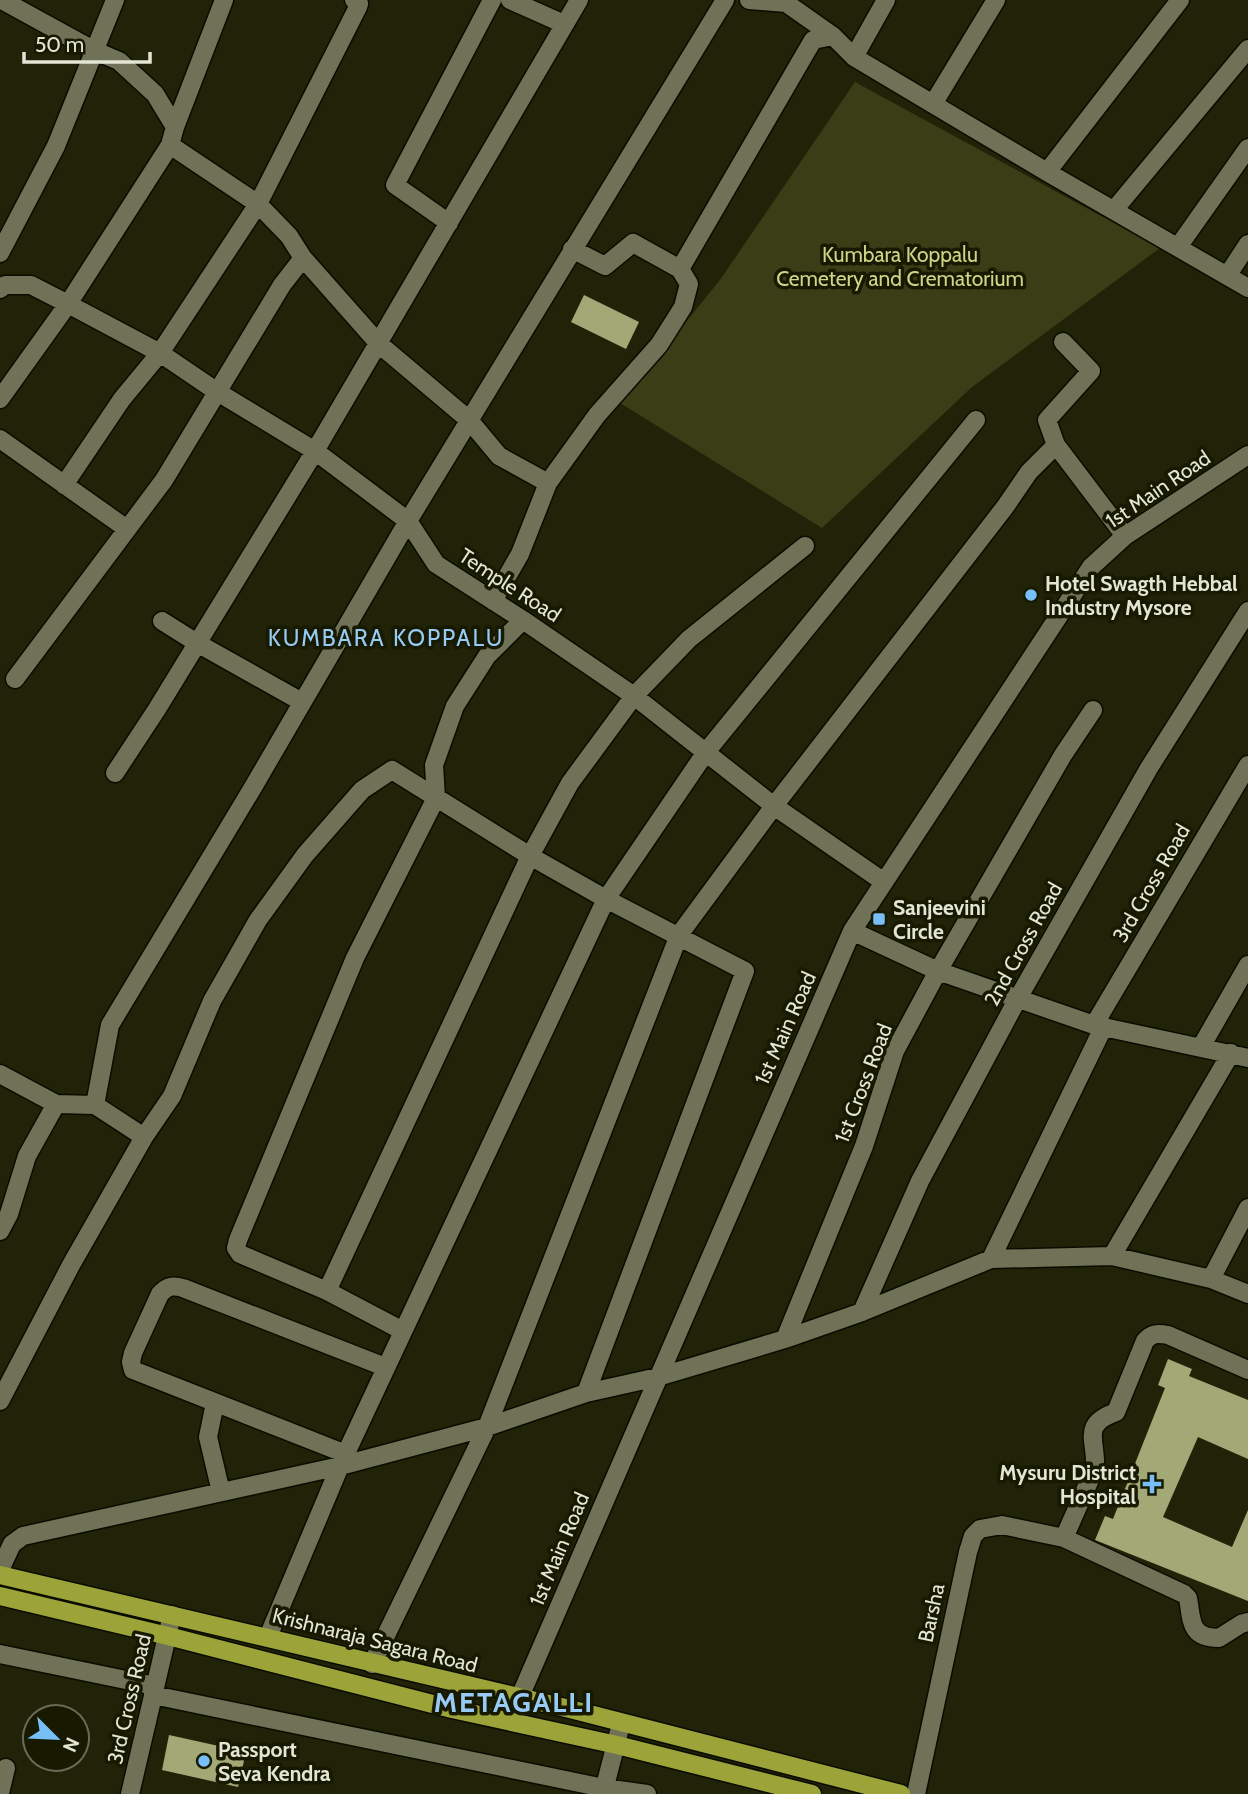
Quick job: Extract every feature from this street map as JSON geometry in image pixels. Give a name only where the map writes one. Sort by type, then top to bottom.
[{"type":"main road","name":"Krishnaraja Sagara Road","points":[[0,1572],[372,1664],[570,1709],[901,1794]]},
{"type":"main road","points":[[0,1596],[439,1706],[617,1745],[812,1794]]},
{"type":"street","points":[[2,0],[93,50],[119,61],[155,94],[175,127]]},
{"type":"street","points":[[0,253],[56,146],[93,50],[116,0]]},
{"type":"street","points":[[0,399],[68,304],[170,145],[224,0]]},
{"type":"street","points":[[64,485],[122,399],[160,353],[258,204],[358,7],[359,4],[354,0]]},
{"type":"street","points":[[449,223],[395,184],[492,0]]},
{"type":"street","points":[[510,0],[564,24]]},
{"type":"street","points":[[115,773],[315,451],[579,0]]},
{"type":"street","points":[[95,1105],[110,1025],[408,521],[725,0]]},
{"type":"street","points":[[749,0],[786,3],[833,36],[854,57],[1248,288]]},
{"type":"street","points":[[854,57],[886,0]]},
{"type":"street","points":[[933,104],[996,0]]},
{"type":"street","points":[[1047,172],[1180,0]]},
{"type":"street","points":[[680,269],[813,40],[833,36]]},
{"type":"street","points":[[1114,210],[1248,49]]},
{"type":"street","points":[[170,145],[258,204],[289,236],[303,258],[379,344],[469,420],[499,456],[548,483]]},
{"type":"street","points":[[1178,247],[1248,148]]},
{"type":"street","points":[[493,601],[520,554],[548,483],[597,415],[659,345],[683,307],[688,284],[680,269],[633,243],[605,266],[572,248]]},
{"type":"street","points":[[1227,276],[1248,244]]},
{"type":"street","points":[[15,679],[164,480],[282,285],[303,258]]},
{"type":"street","name":"Temple Road","points":[[0,289],[5,285],[31,285],[68,304],[160,353],[216,391],[315,451],[408,521],[436,564],[634,696],[774,806],[884,882]]},
{"type":"street","points":[[1063,342],[1091,371],[1047,420],[1056,445],[1125,536]]},
{"type":"street","points":[[268,1637],[343,1460],[606,899],[706,752],[976,420]]},
{"type":"street","points":[[0,439],[127,529]]},
{"type":"street","points":[[372,1664],[487,1426],[680,936],[774,806],[1005,507],[1029,472],[1056,445]]},
{"type":"street","name":"1st Main Road","points":[[512,1722],[519,1699],[852,931],[1091,567],[1125,536],[1248,455]]},
{"type":"street","points":[[327,1291],[530,856],[570,782],[634,696],[689,639],[805,546]]},
{"type":"street","name":"2nd Cross Road","points":[[862,1312],[920,1181],[1017,1000],[1149,768],[1248,611]]},
{"type":"street","points":[[403,1331],[327,1291],[240,1254],[236,1248],[355,958],[436,798],[434,765],[456,706],[487,656],[523,620]]},
{"type":"street","points":[[162,621],[302,702]]},
{"type":"street","name":"1st Cross Road","points":[[785,1339],[864,1146],[895,1051],[1063,755],[1093,710]]},
{"type":"street","name":"3rd Cross Road","points":[[991,1259],[1099,1026],[1248,765]]},
{"type":"street","points":[[1,1396],[144,1137],[173,1096],[212,1001],[258,920],[305,855],[362,790],[392,770],[530,856],[745,971],[586,1393]]},
{"type":"street","points":[[852,931],[938,971],[1017,1000],[1099,1026],[1240,1056],[1112,1256]]},
{"type":"street","points":[[1201,1047],[1248,965]]},
{"type":"street","points":[[0,1074],[56,1104],[95,1105],[144,1137]]},
{"type":"street","points":[[0,1231],[9,1213],[27,1156],[56,1104]]},
{"type":"street","points":[[1211,1279],[1248,1208]]},
{"type":"street","points":[[0,1572],[12,1544],[23,1536],[220,1492],[487,1426],[586,1393],[658,1377],[785,1339],[862,1312],[991,1259],[1112,1256],[1211,1279],[1248,1294]]},
{"type":"street","points":[[343,1460],[133,1370],[133,1353],[160,1294],[174,1285],[386,1367]]},
{"type":"street","points":[[1064,1538],[1094,1468],[1091,1436],[1094,1428],[1102,1418],[1116,1412],[1145,1341],[1150,1336],[1156,1333],[1168,1335],[1248,1370]]},
{"type":"street","points":[[215,1403],[208,1437],[220,1492]]},
{"type":"street","name":"Barsha","points":[[916,1794],[973,1536],[980,1529],[1002,1525],[1064,1538],[1184,1594],[1188,1598],[1193,1625],[1206,1636],[1219,1638],[1248,1622]]},
{"type":"street","name":"3rd Cross Road","points":[[130,1794],[172,1615]]},
{"type":"street","points":[[0,1654],[604,1791],[647,1794]]},
{"type":"street","points":[[604,1791],[621,1724]]},
{"type":"street","points":[[0,1793],[6,1768]]},
{"type":"green space","name":"Kumbara Koppalu Cemetery and Crematorium","points":[[855,82],[1160,248],[972,387],[822,528],[620,403],[720,280]]},
{"type":"building","points":[[584,295],[639,322],[626,349],[571,322]]},
{"type":"building","name":"Mysuru District Hospital","points":[[1168,1359],[1192,1369],[1189,1376],[1248,1400],[1248,1459],[1198,1437],[1163,1517],[1232,1547],[1248,1510],[1248,1601],[1095,1540],[1105,1516],[1113,1519],[1165,1388],[1158,1385]]},
{"type":"building","name":"Passport Seva Kendra","points":[[169,1735],[246,1752],[238,1787],[162,1770]]},
{"type":"place","name":"Hotel Swagth Hebbal Industry Mysore","points":[[1031,595]]},
{"type":"place","name":"Sanjeevini Circle","points":[[879,919]]},
{"type":"place","name":"Mysuru District Hospital","points":[[1152,1484]]},
{"type":"place","name":"Passport Seva Kendra","points":[[204,1761]]},
{"type":"district","name":"KUMBARA KOPPALU","points":[[386,638]]},
{"type":"district","name":"METAGALLI","points":[[514,1702]]}]
